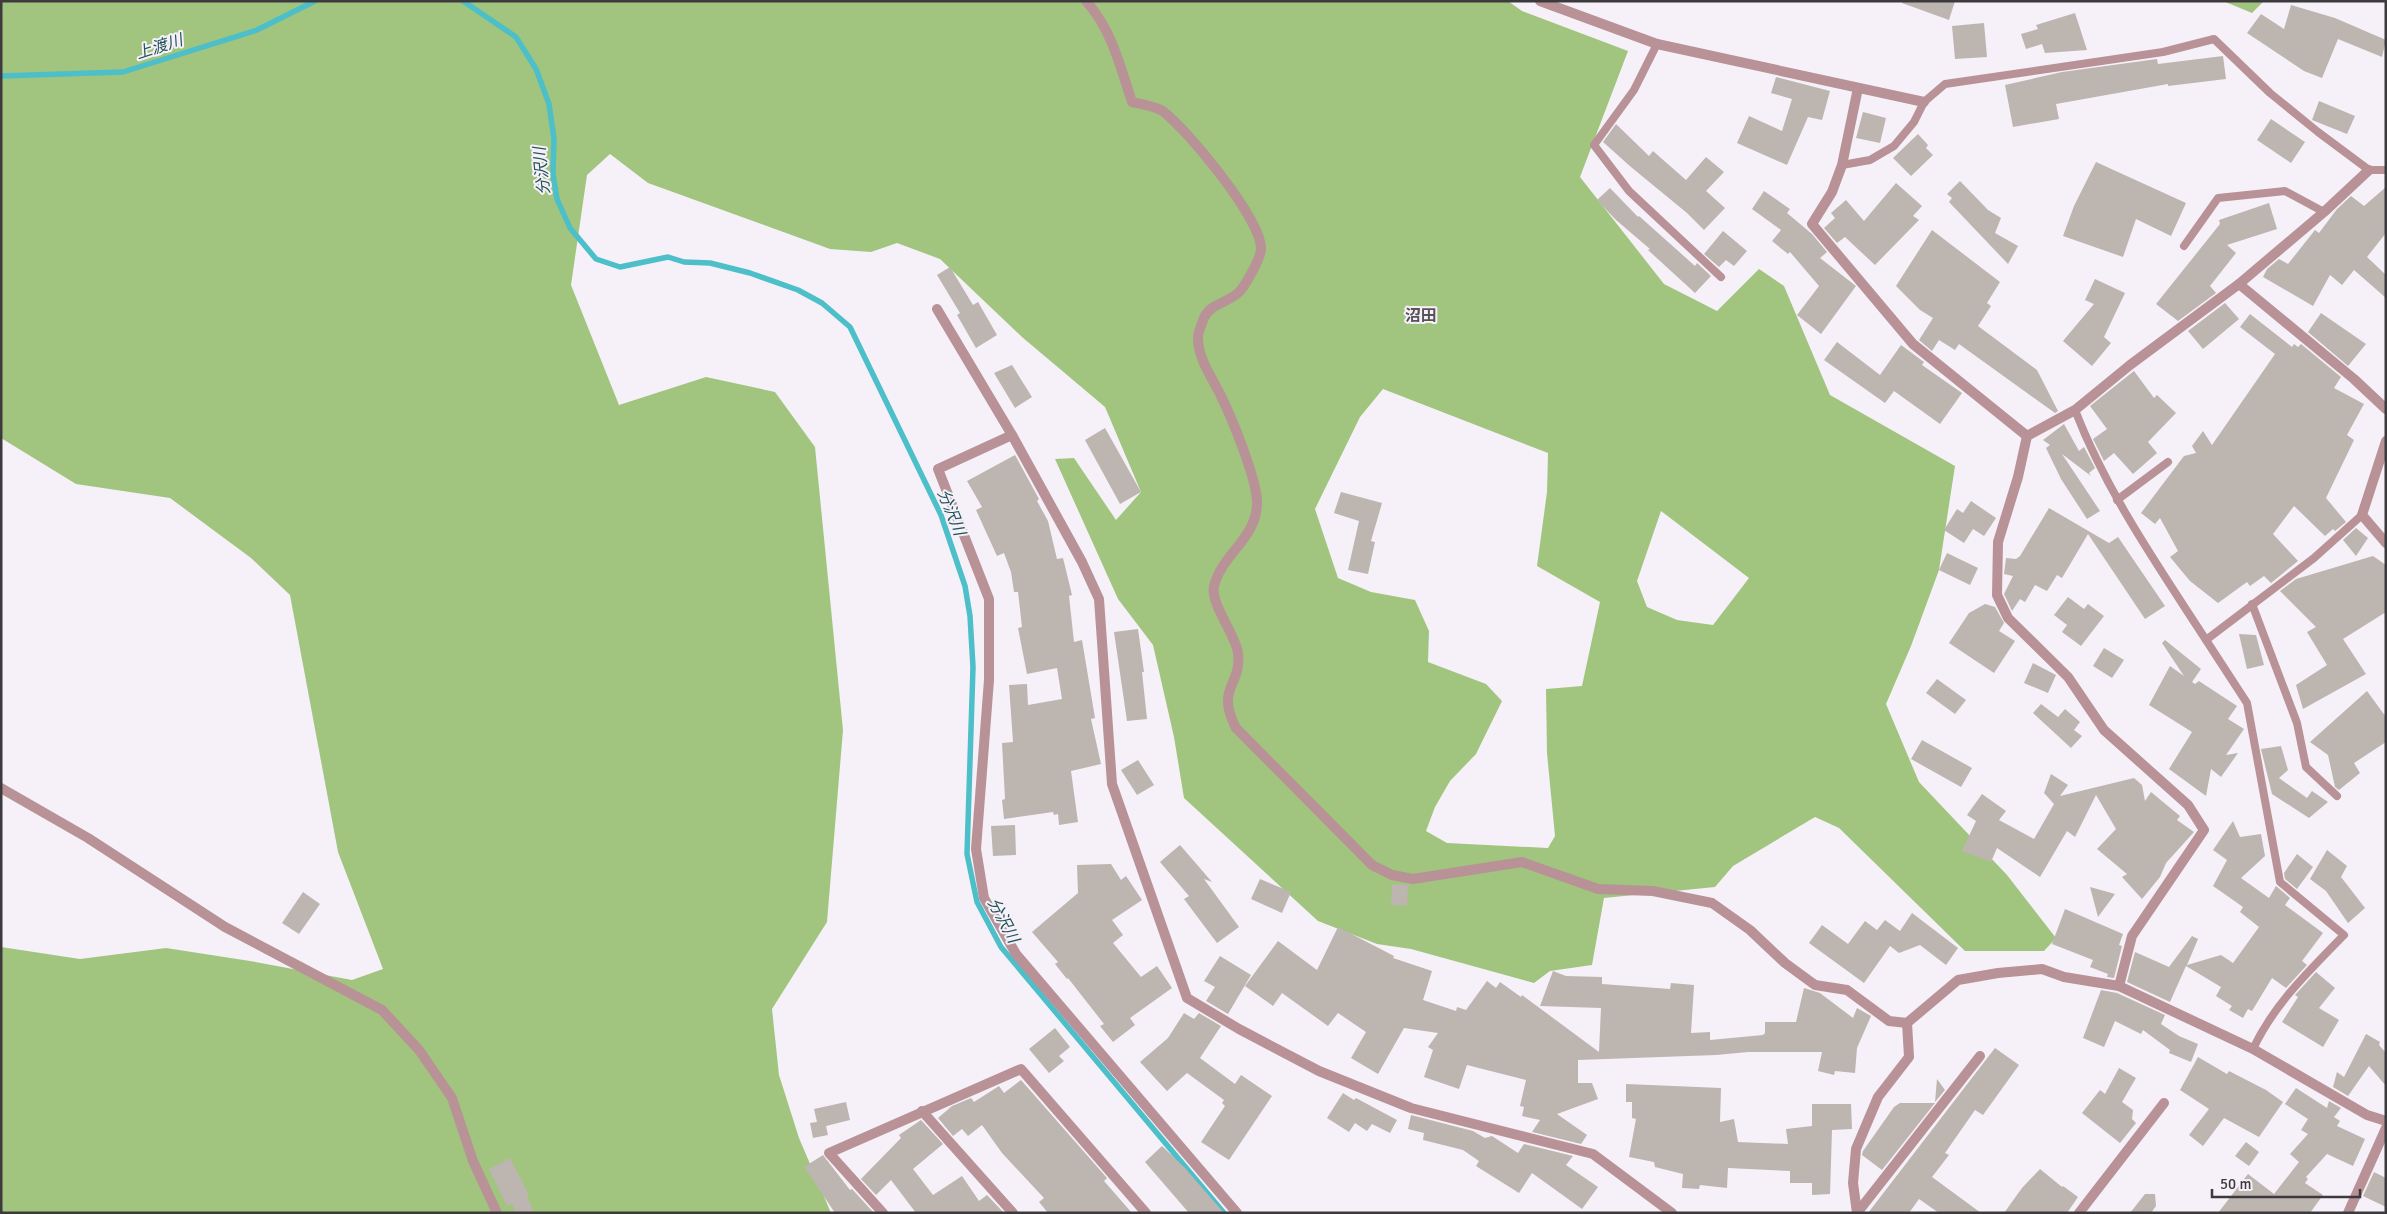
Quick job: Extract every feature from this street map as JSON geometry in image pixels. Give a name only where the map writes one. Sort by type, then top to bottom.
[{"type":"street","points":[[1086,1],[1110,35],[1132,102],[1160,110],[1186,132],[1222,176],[1257,231],[1261,249],[1249,277],[1238,293],[1212,306],[1204,316],[1198,336],[1201,355],[1224,403],[1255,484],[1258,503],[1256,521],[1249,534],[1222,566],[1214,588],[1220,611],[1238,651],[1239,667],[1228,693],[1228,712],[1236,728],[1372,865],[1392,875],[1413,879],[1522,862],[1598,889],[1653,891],[1712,903],[1750,930],[1785,963],[1815,985],[1847,990],[1889,1020],[1906,1023],[1958,980],[1998,973],[2042,969],[2064,977],[2118,986],[2253,1050],[2368,1115],[2386,1120]]},
{"type":"street","points":[[1540,1],[1657,44],[1924,102]]},
{"type":"street","points":[[1858,88],[1842,165],[1832,192],[1812,224],[1913,344],[2027,436]]},
{"type":"street","points":[[2118,986],[2132,936],[2204,830],[2188,805],[2104,730],[2068,677],[2008,618],[1997,595],[1998,542],[2018,477],[2027,436],[2075,410],[2145,354],[2239,284],[2324,212],[2369,170]]},
{"type":"street","points":[[2239,284],[2354,379],[2386,409]]},
{"type":"street","points":[[938,309],[1012,435],[1082,562],[1099,599],[1112,784],[1187,998],[1239,1029],[1319,1071],[1411,1108],[1593,1154],[1672,1213]]},
{"type":"street","points":[[1012,435],[938,469],[989,599],[989,680],[976,849],[984,898],[1016,954],[1237,1213]]},
{"type":"street","points":[[2386,441],[2362,515],[2386,543]]},
{"type":"street","points":[[1,788],[88,838],[225,927],[382,1010],[419,1050],[452,1098],[473,1161],[497,1213]]},
{"type":"street","points":[[1857,1213],[1853,1183],[1856,1149],[1878,1097],[1909,1057],[1906,1023]]},
{"type":"street","points":[[1857,1213],[1980,1056]]},
{"type":"street","points":[[883,1213],[829,1153],[1021,1069],[1146,1213]]},
{"type":"street","points":[[2079,1213],[2164,1103]]},
{"type":"street","points":[[922,1111],[1013,1213]]},
{"type":"street","points":[[2348,1213],[2386,1128]]},
{"type":"lane","points":[[1842,165],[1870,160],[1894,146],[1914,122],[1924,102],[1946,84],[2163,52],[2214,40],[2270,94],[2369,170],[2386,170]]},
{"type":"lane","points":[[1657,44],[1634,90],[1594,145],[1629,192],[1721,277]]},
{"type":"lane","points":[[2184,246],[2218,198],[2284,191],[2324,212]]},
{"type":"lane","points":[[2075,410],[2090,448],[2117,500],[2247,702],[2280,882],[2344,936],[2298,981],[2264,1027],[2253,1050]]},
{"type":"lane","points":[[2117,500],[2168,462]]},
{"type":"lane","points":[[2206,640],[2314,558],[2362,515]]},
{"type":"lane","points":[[2252,604],[2297,723],[2306,767],[2337,796]]},
{"type":"green space","points":[[1,1],[1508,1],[1522,11],[1628,51],[1580,177],[1664,284],[1717,311],[1759,269],[1784,286],[1830,395],[1955,466],[1939,570],[1911,646],[1886,704],[1919,782],[2007,875],[2056,938],[2044,951],[1965,951],[1839,828],[1815,817],[1733,866],[1715,887],[1604,898],[1592,965],[1550,971],[1534,983],[1411,949],[1377,944],[1318,921],[1184,798],[1174,737],[1153,645],[1118,599],[1055,459],[1074,458],[1116,520],[1141,492],[1105,407],[1022,337],[940,259],[897,243],[871,252],[830,249],[648,183],[610,154],[587,175],[571,285],[619,405],[706,377],[775,392],[815,447],[843,730],[827,922],[772,1009],[779,1075],[799,1138],[831,1213],[1,1213],[1,947],[80,959],[166,948],[352,980],[383,969],[338,852],[290,595],[251,558],[170,498],[76,484],[1,438]],"holes":[[[1383,389],[1548,453],[1547,492],[1537,566],[1600,602],[1582,686],[1546,689],[1547,753],[1555,836],[1548,848],[1447,843],[1426,831],[1435,807],[1450,781],[1476,754],[1502,701],[1486,684],[1428,662],[1429,631],[1415,600],[1371,592],[1338,578],[1315,509],[1360,417]],[[1661,511],[1749,578],[1713,625],[1677,620],[1647,607],[1637,581]]]},
{"type":"green space","points":[[2223,1],[2264,1],[2252,13]]},
{"type":"building","points":[[1902,1],[1955,1],[1949,20],[1902,3]]},
{"type":"building","points":[[2291,5],[2335,18],[2386,40],[2382,57],[2338,39],[2322,78],[2304,71],[2247,33],[2261,14],[2284,29]]},
{"type":"building","points":[[2075,13],[2087,50],[2045,53],[2042,44],[2026,49],[2021,34],[2038,29],[2036,25]]},
{"type":"building","points":[[1984,23],[1987,57],[1955,59],[1952,26]]},
{"type":"building","points":[[2223,56],[2226,79],[2168,86],[2168,84],[2056,104],[2059,119],[2013,127],[2005,85],[2062,72],[2157,59],[2158,64]]},
{"type":"building","points":[[1776,77],[1830,91],[1822,120],[1808,117],[1787,165],[1737,143],[1749,116],[1782,131],[1792,99],[1771,93]]},
{"type":"building","points":[[2319,101],[2355,116],[2347,134],[2312,120]]},
{"type":"building","points":[[1863,112],[1886,118],[1880,143],[1856,138]]},
{"type":"building","points":[[2271,119],[2305,142],[2291,163],[2257,140]]},
{"type":"building","points":[[1616,124],[1649,156],[1653,151],[1686,180],[1706,157],[1724,172],[1706,191],[1725,208],[1704,230],[1687,213],[1603,142]]},
{"type":"building","points":[[1918,134],[1928,145],[1926,148],[1933,155],[1911,176],[1893,158]]},
{"type":"building","points":[[2096,162],[2186,203],[2171,236],[2136,219],[2123,257],[2063,236],[2074,206]]},
{"type":"building","points":[[1960,181],[1988,210],[2001,218],[1995,233],[2018,246],[2008,264],[1949,202],[1952,198],[1947,194]]},
{"type":"building","points":[[1896,183],[1922,206],[1913,216],[1919,220],[1875,265],[1845,237],[1837,243],[1824,228],[1835,218],[1831,213],[1846,200],[1864,221]]},
{"type":"building","points":[[2386,187],[2386,233],[2367,257],[2386,275],[2386,298],[2354,270],[2342,285],[2330,275],[2313,306],[2263,277],[2267,269],[2279,259],[2288,264],[2315,230],[2319,233],[2337,209],[2351,196],[2364,206]]},
{"type":"building","points":[[1610,188],[1638,217],[1695,266],[1697,263],[1711,276],[1695,293],[1597,200]]},
{"type":"building","points":[[1764,191],[1790,209],[1787,213],[1812,234],[1827,252],[1820,258],[1856,286],[1821,334],[1797,315],[1819,286],[1790,252],[1788,254],[1772,241],[1781,230],[1752,209]]},
{"type":"building","points":[[2269,203],[2277,229],[2227,245],[2236,253],[2210,286],[2216,293],[2178,321],[2156,304],[2220,224],[2219,220]]},
{"type":"building","points":[[1932,230],[2000,282],[1987,303],[1991,306],[1978,326],[2037,370],[2058,411],[2055,413],[1959,344],[1955,350],[1939,340],[1932,351],[1919,340],[1933,318],[1920,310],[1896,286]]},
{"type":"building","points":[[1723,231],[1747,251],[1734,266],[1726,260],[1719,267],[1704,254]]},
{"type":"building","points":[[950,267],[973,305],[978,302],[997,335],[976,348],[957,315],[960,313],[937,275]]},
{"type":"building","points":[[2095,279],[2125,293],[2104,337],[2111,343],[2092,366],[2063,341],[2094,304],[2085,300]]},
{"type":"building","points":[[2225,303],[2239,319],[2203,349],[2188,331]]},
{"type":"building","points":[[2321,313],[2366,344],[2348,366],[2308,332]]},
{"type":"building","points":[[2250,314],[2292,347],[2294,344],[2298,347],[2301,344],[2341,377],[2334,388],[2364,404],[2347,435],[2354,440],[2326,498],[2346,522],[2325,536],[2294,506],[2273,534],[2298,561],[2271,583],[2264,576],[2250,586],[2247,582],[2218,603],[2190,581],[2170,557],[2178,551],[2160,518],[2155,524],[2141,513],[2184,456],[2196,453],[2192,446],[2203,431],[2212,445],[2275,354],[2240,327]]},
{"type":"building","points":[[1837,342],[1880,375],[1901,345],[1924,362],[1922,365],[1962,393],[1940,424],[1894,391],[1885,403],[1824,360]]},
{"type":"building","points":[[1012,365],[1032,397],[1015,408],[994,373]]},
{"type":"building","points":[[2134,371],[2154,398],[2157,395],[2176,413],[2148,442],[2157,453],[2133,474],[2114,453],[2104,461],[2093,439],[2107,429],[2090,406]]},
{"type":"building","points":[[2064,424],[2079,451],[2084,447],[2095,468],[2089,473],[2091,476],[2062,454],[2100,511],[2087,519],[2061,479],[2046,448],[2050,445],[2043,440]]},
{"type":"building","points":[[1105,428],[1141,492],[1120,504],[1085,440]]},
{"type":"building","points":[[1015,455],[1039,499],[1037,501],[1048,521],[1057,559],[1063,558],[1072,595],[1069,596],[1074,642],[1082,640],[1095,718],[1091,719],[1101,764],[1071,771],[1078,822],[1059,825],[1058,814],[1054,815],[1053,812],[1004,819],[1002,800],[1005,799],[1002,743],[1013,742],[1009,685],[1027,684],[1028,705],[1062,699],[1057,668],[1027,674],[1018,628],[1022,627],[1018,592],[1014,592],[1011,572],[1004,553],[997,556],[976,510],[982,507],[967,481]]},
{"type":"building","points":[[1341,492],[1382,503],[1371,541],[1375,542],[1368,574],[1348,570],[1359,521],[1334,513]]},
{"type":"building","points":[[1971,501],[1996,518],[1984,536],[1973,529],[1964,543],[1944,530],[1957,509],[1963,513]]},
{"type":"building","points":[[2049,508],[2109,543],[2118,537],[2165,606],[2145,619],[2088,534],[2062,578],[2057,575],[2047,591],[2035,585],[2025,602],[2020,599],[2012,611],[2004,594],[2013,576],[2004,574],[2006,558],[2016,559],[2020,556]]},
{"type":"building","points":[[2356,528],[2368,538],[2356,556],[2343,540]]},
{"type":"building","points":[[1947,553],[1978,568],[1970,585],[1939,570]]},
{"type":"building","points":[[2373,556],[2386,565],[2386,612],[2343,639],[2366,674],[2303,709],[2296,685],[2327,665],[2307,632],[2316,627],[2280,591],[2296,579]]},
{"type":"building","points":[[2068,597],[2084,609],[2088,604],[2104,616],[2081,646],[2062,632],[2067,625],[2054,615]]},
{"type":"building","points":[[1985,604],[1995,607],[2004,623],[1999,631],[2015,641],[1994,673],[1949,643],[1969,613]]},
{"type":"building","points":[[1138,629],[1144,672],[1142,672],[1147,719],[1127,721],[1114,632]]},
{"type":"building","points":[[2239,634],[2256,635],[2264,665],[2247,669]]},
{"type":"building","points":[[2165,640],[2201,669],[2192,682],[2195,684],[2199,681],[2237,706],[2228,719],[2244,729],[2226,755],[2238,753],[2221,777],[2211,769],[2206,796],[2169,769],[2192,732],[2149,705],[2170,666],[2184,676],[2162,643]]},
{"type":"building","points":[[2104,648],[2124,660],[2112,678],[2093,666]]},
{"type":"building","points":[[2033,663],[2056,675],[2048,693],[2024,683]]},
{"type":"building","points":[[1937,679],[1966,700],[1955,714],[1926,693]]},
{"type":"building","points":[[2367,691],[2386,717],[2386,742],[2354,763],[2360,773],[2339,790],[2335,787],[2328,755],[2310,742]]},
{"type":"building","points":[[2041,704],[2058,717],[2065,709],[2080,722],[2074,730],[2082,736],[2071,748],[2033,713]]},
{"type":"building","points":[[1922,740],[1972,768],[1961,787],[1911,759]]},
{"type":"building","points":[[2281,746],[2288,770],[2279,778],[2307,798],[2312,791],[2328,802],[2309,818],[2272,794],[2261,749]]},
{"type":"building","points":[[1138,760],[1154,785],[1137,795],[1121,770]]},
{"type":"building","points":[[2051,774],[2068,785],[2060,796],[2134,778],[2142,785],[2145,801],[2151,792],[2180,816],[2177,820],[2194,832],[2166,863],[2160,877],[2142,899],[2122,877],[2127,874],[2097,849],[2116,829],[2096,795],[2075,837],[2067,831],[2040,877],[1997,848],[1991,862],[1962,851],[1976,821],[1967,815],[1982,794],[2006,811],[1999,820],[2034,839],[2054,804],[2044,793]]},
{"type":"building","points":[[2233,821],[2240,837],[2261,834],[2265,856],[2241,878],[2269,898],[2276,886],[2290,898],[2285,905],[2323,933],[2302,961],[2307,965],[2286,988],[2272,978],[2252,1011],[2248,1009],[2243,1018],[2229,1010],[2232,1006],[2216,996],[2221,987],[2186,966],[2170,1002],[2127,982],[2135,952],[2169,967],[2192,936],[2198,939],[2187,965],[2221,955],[2233,963],[2259,927],[2240,912],[2243,907],[2213,886],[2227,860],[2213,850]]},
{"type":"building","points":[[1015,825],[1016,855],[993,856],[991,826]]},
{"type":"building","points":[[1180,845],[1212,882],[1204,879],[1239,927],[1217,943],[1184,899],[1189,896],[1160,862]]},
{"type":"building","points":[[2327,850],[2347,866],[2341,877],[2365,908],[2348,923],[2326,891],[2310,879]]},
{"type":"building","points":[[2297,854],[2313,867],[2297,889],[2285,879],[2284,873]]},
{"type":"building","points":[[1111,864],[1121,880],[1126,876],[1142,900],[1112,920],[1123,935],[1113,943],[1141,977],[1157,966],[1172,988],[1130,1018],[1135,1025],[1113,1042],[1100,1026],[1104,1024],[1055,964],[1058,962],[1032,932],[1078,893],[1077,865]]},
{"type":"building","points":[[1260,879],[1291,892],[1282,913],[1251,899]]},
{"type":"building","points":[[1392,884],[1408,885],[1407,906],[1391,905]]},
{"type":"building","points":[[2090,887],[2115,894],[2098,917]]},
{"type":"building","points":[[303,892],[320,904],[299,934],[282,923]]},
{"type":"building","points":[[2065,909],[2123,934],[2119,945],[2122,946],[2114,978],[2107,977],[2108,974],[2090,967],[2093,960],[2052,944]]},
{"type":"building","points":[[1912,913],[1958,948],[1946,965],[1920,945],[1899,953],[1890,946],[1864,983],[1809,943],[1822,925],[1848,944],[1865,921],[1877,930],[1885,920],[1900,931]]},
{"type":"building","points":[[1338,927],[1394,956],[1393,958],[1432,971],[1423,1000],[1456,1011],[1457,1007],[1466,1010],[1487,981],[1496,988],[1500,982],[1521,997],[1522,995],[1599,1052],[1601,1008],[1540,1006],[1553,971],[1566,976],[1602,977],[1602,984],[1670,989],[1671,983],[1694,985],[1691,1033],[1710,1032],[1710,1040],[1763,1035],[1765,1033],[1765,1022],[1796,1022],[1804,988],[1820,993],[1853,1018],[1857,1008],[1871,1016],[1857,1048],[1855,1073],[1835,1071],[1834,1075],[1818,1071],[1822,1052],[1748,1052],[1578,1060],[1578,1083],[1592,1083],[1598,1099],[1557,1114],[1587,1135],[1581,1144],[1532,1132],[1540,1120],[1522,1116],[1524,1107],[1520,1106],[1526,1080],[1467,1065],[1459,1089],[1424,1077],[1433,1050],[1428,1047],[1438,1033],[1404,1028],[1378,1074],[1351,1058],[1366,1032],[1338,1013],[1328,1026],[1282,993],[1273,1006],[1245,986],[1278,941],[1317,970]]},
{"type":"building","points":[[1220,956],[1251,975],[1228,1014],[1206,1001],[1215,987],[1204,981]]},
{"type":"building","points":[[2316,972],[2335,988],[2319,1008],[2339,1020],[2323,1047],[2282,1022],[2298,997],[2295,995]]},
{"type":"building","points":[[2101,990],[2117,993],[2165,1015],[2161,1024],[2179,1036],[2198,1044],[2191,1062],[2169,1053],[2170,1050],[2143,1030],[2141,1034],[2115,1021],[2104,1047],[2083,1038]]},
{"type":"building","points":[[1184,1013],[1194,1019],[1199,1013],[1221,1026],[1200,1058],[1235,1084],[1241,1075],[1272,1096],[1229,1160],[1201,1142],[1225,1106],[1222,1103],[1224,1100],[1187,1073],[1167,1091],[1140,1062],[1168,1038]]},
{"type":"building","points":[[1055,1028],[1070,1047],[1059,1056],[1064,1061],[1049,1073],[1029,1049]]},
{"type":"building","points":[[2366,1034],[2380,1042],[2379,1045],[2386,1053],[2386,1086],[2369,1066],[2348,1096],[2333,1087],[2337,1072],[2344,1077]]},
{"type":"building","points":[[1995,1048],[2019,1065],[1983,1115],[1975,1110],[1945,1153],[1949,1155],[1932,1177],[1981,1213],[1939,1213],[1919,1199],[1909,1213],[1868,1213]]},
{"type":"building","points":[[2198,1057],[2227,1074],[2229,1071],[2266,1090],[2283,1102],[2259,1137],[2224,1118],[2203,1146],[2189,1135],[2209,1109],[2180,1090]]},
{"type":"building","points":[[2119,1068],[2136,1078],[2122,1102],[2133,1110],[2132,1119],[2136,1123],[2120,1143],[2082,1113],[2100,1090],[2105,1094]]},
{"type":"building","points":[[1937,1079],[1945,1090],[1935,1102]]},
{"type":"building","points":[[1021,1080],[1107,1178],[1104,1181],[1132,1213],[1048,1213],[1039,1202],[1044,1198],[1002,1153],[982,1125],[968,1136],[962,1129],[953,1136],[938,1118],[952,1106],[971,1098],[974,1102],[999,1086],[1004,1093]]},
{"type":"building","points":[[1626,1084],[1721,1088],[1720,1122],[1734,1119],[1738,1142],[1788,1144],[1786,1129],[1812,1126],[1812,1104],[1851,1104],[1852,1129],[1832,1130],[1830,1194],[1812,1195],[1812,1183],[1790,1183],[1790,1171],[1728,1168],[1727,1188],[1700,1185],[1699,1189],[1682,1188],[1683,1174],[1655,1167],[1654,1162],[1629,1157],[1636,1119],[1632,1118],[1632,1102],[1626,1102]]},
{"type":"building","points":[[2296,1088],[2327,1108],[2329,1101],[2341,1108],[2334,1117],[2340,1121],[2337,1126],[2365,1139],[2353,1166],[2327,1154],[2306,1177],[2308,1179],[2305,1183],[2323,1195],[2310,1213],[2218,1213],[2248,1174],[2274,1194],[2299,1162],[2290,1154],[2308,1134],[2301,1130],[2308,1119],[2285,1104]]},
{"type":"building","points":[[1343,1093],[1397,1120],[1390,1133],[1372,1124],[1367,1131],[1355,1123],[1349,1132],[1327,1118]]},
{"type":"building","points":[[846,1102],[850,1120],[826,1126],[828,1135],[813,1138],[810,1123],[817,1122],[814,1109]]},
{"type":"building","points":[[1900,1103],[1935,1103],[1882,1170],[1862,1155],[1863,1151],[1894,1107]]},
{"type":"building","points":[[1411,1115],[1473,1131],[1485,1138],[1492,1136],[1518,1153],[1524,1144],[1573,1156],[1566,1165],[1598,1187],[1582,1209],[1532,1173],[1519,1193],[1476,1166],[1479,1161],[1463,1150],[1423,1140],[1424,1133],[1408,1129]]},
{"type":"building","points":[[921,1120],[943,1144],[913,1169],[933,1195],[962,1176],[979,1201],[987,1195],[1004,1213],[916,1213],[891,1180],[876,1195],[861,1179],[901,1138],[899,1135]]},
{"type":"building","points":[[2246,1142],[2259,1152],[2249,1166],[2235,1156]]},
{"type":"building","points":[[1162,1146],[1185,1168],[1224,1213],[1189,1213],[1145,1162]]},
{"type":"building","points":[[823,1155],[850,1190],[852,1189],[874,1213],[835,1213],[804,1167]]},
{"type":"building","points":[[510,1158],[529,1195],[527,1196],[534,1213],[516,1213],[512,1204],[507,1206],[489,1169]]},
{"type":"building","points":[[2040,1169],[2078,1197],[2067,1213],[2004,1213],[2022,1188]]},
{"type":"building","points":[[2374,1172],[2386,1178],[2386,1207],[2363,1196]]},
{"type":"building","points":[[2145,1194],[2155,1194],[2156,1206],[2151,1213],[2130,1213]]},
{"type":"waterway","name":"上渡川","points":[[1,76],[123,72],[257,30],[315,1]]},
{"type":"waterway","name":"分沢川","points":[[463,1],[516,37],[536,69],[549,104],[554,139],[553,174],[557,199],[570,228],[596,259],[620,267],[668,257],[684,262],[710,263],[750,273],[798,290],[822,303],[850,327],[941,515],[965,586],[970,616],[973,667],[967,854],[977,902],[1001,947],[1224,1213]]},
{"type":"district","name":"沼田","points":[[1421,315]]}]
